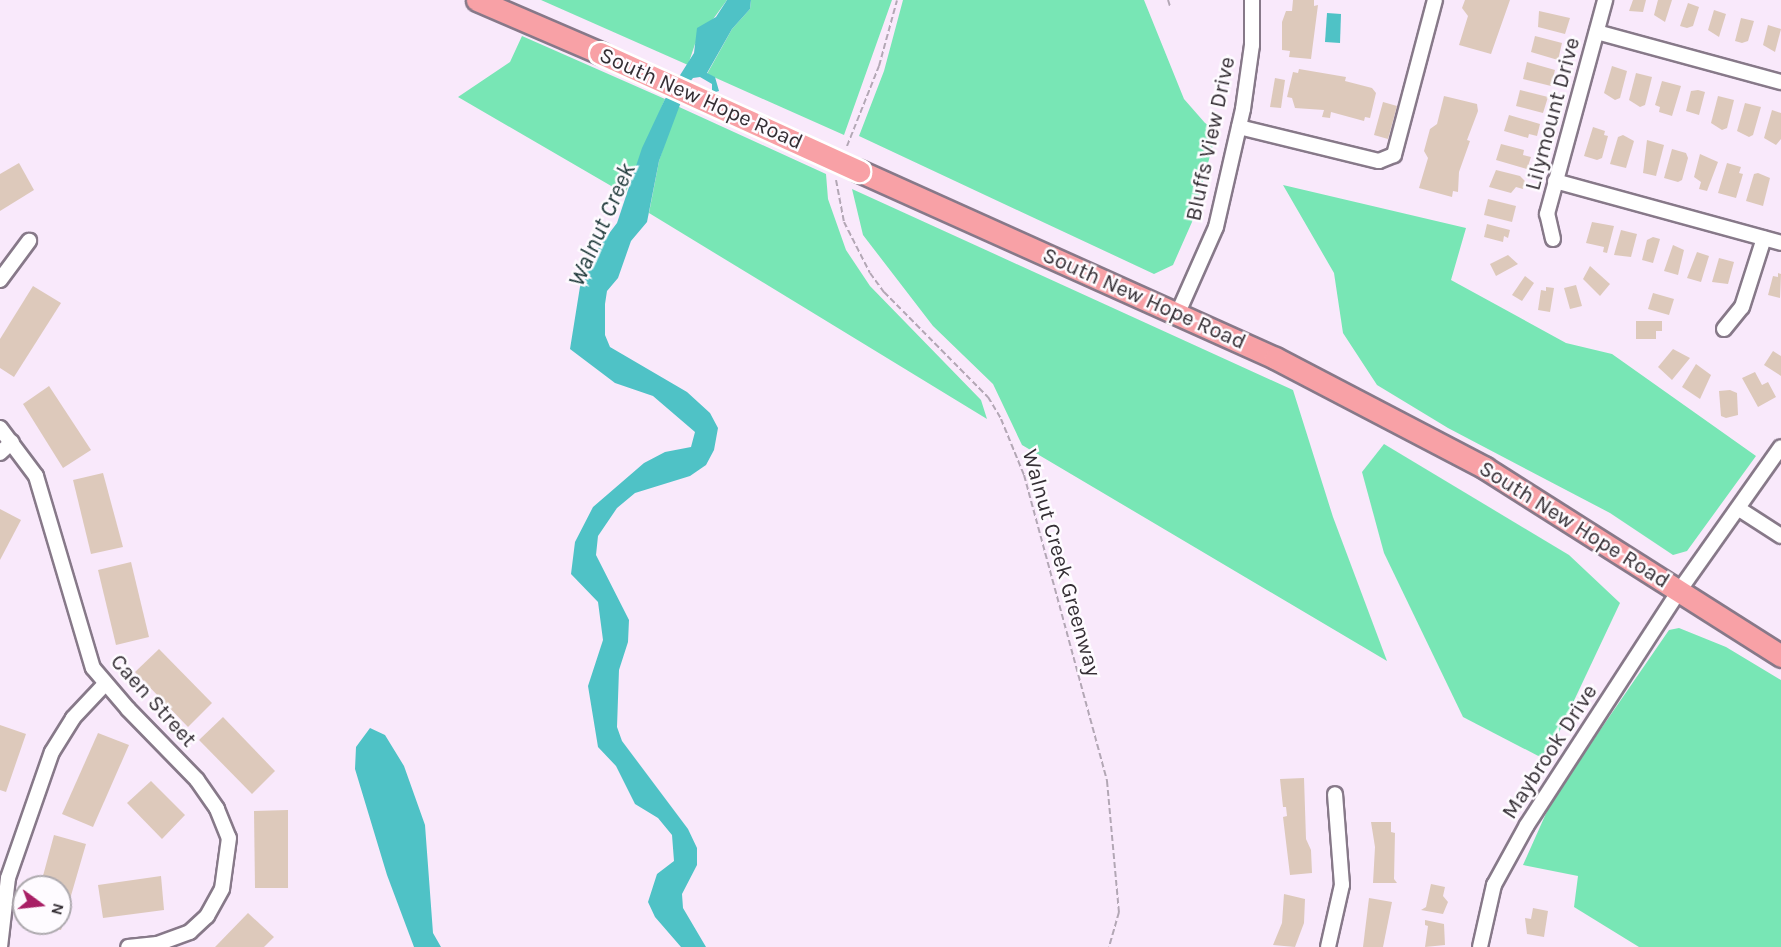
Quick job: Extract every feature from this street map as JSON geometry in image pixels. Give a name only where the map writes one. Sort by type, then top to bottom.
[{"type":"main road","name":"South New Hope Road","points":[[477,0],[600,53],[1275,358],[1485,468],[1781,656]]},
{"type":"street","name":"Bluffs View Drive","points":[[1177,315],[1216,227],[1239,127],[1252,45],[1252,0]]},
{"type":"street","points":[[1239,127],[1379,161],[1394,154],[1435,0]]},
{"type":"street","name":"Lilymount Drive","points":[[1553,239],[1547,214],[1605,0]]},
{"type":"street","points":[[1597,32],[1781,82]]},
{"type":"street","points":[[1555,181],[1781,243]]},
{"type":"street","points":[[1724,328],[1742,307],[1764,238]]},
{"type":"street","points":[[0,280],[29,241]]},
{"type":"street","name":"Caen Street","points":[[0,428],[36,476],[86,649],[105,684],[197,780],[218,809],[229,838],[222,889],[207,916],[190,932],[157,944],[128,947]]},
{"type":"street","points":[[0,453],[12,442]]},
{"type":"street","name":"Maybrook Drive","points":[[1480,947],[1488,902],[1504,864],[1679,591],[1781,447]]},
{"type":"street","points":[[1739,509],[1781,536]]},
{"type":"street","points":[[0,947],[8,878],[52,752],[73,718],[105,684]]},
{"type":"street","points":[[1328,947],[1342,885],[1335,794]]},
{"type":"path","points":[[844,153],[879,66],[897,0]]},
{"type":"path","points":[[1168,0],[1170,6]]},
{"type":"path","name":"Walnut Creek Greenway","points":[[836,178],[844,222],[873,278],[988,397],[1001,418],[1032,499],[1107,781],[1119,912],[1109,947]]},
{"type":"green space","points":[[541,0],[727,0],[695,44],[688,65]]},
{"type":"green space","points":[[751,0],[892,0],[844,135],[707,74],[732,29],[750,9]]},
{"type":"green space","points":[[903,0],[1144,0],[1184,99],[1205,123],[1217,130],[1192,222],[1173,265],[1154,274],[859,136],[884,71]]},
{"type":"green space","points":[[522,36],[665,99],[625,194],[458,97],[510,62]]},
{"type":"green space","points":[[677,106],[826,174],[828,199],[846,250],[870,286],[981,400],[987,419],[649,213],[659,161]]},
{"type":"green space","points":[[1283,185],[1466,228],[1451,280],[1566,343],[1612,354],[1756,456],[1687,551],[1673,555],[1610,513],[1448,428],[1377,385],[1343,333],[1334,273]]},
{"type":"green space","points":[[852,189],[1293,390],[1333,517],[1387,661],[1022,445],[993,384],[933,326],[863,235]]},
{"type":"green space","points":[[1384,444],[1569,555],[1620,603],[1546,760],[1463,717],[1384,553],[1362,472]]},
{"type":"green space","points":[[1679,628],[1726,647],[1781,680],[1781,947],[1639,947],[1574,907],[1578,876],[1523,865],[1552,800],[1669,630]]},
{"type":"water","points":[[727,0],[751,0],[750,9],[732,29],[707,73],[715,77],[719,91],[712,93],[712,84],[700,77],[693,78],[687,86],[659,161],[647,222],[631,241],[618,278],[607,291],[605,304],[605,335],[610,347],[687,392],[710,413],[718,428],[714,450],[706,465],[690,476],[635,493],[617,508],[598,536],[596,555],[629,620],[628,642],[619,670],[617,727],[622,741],[688,829],[697,848],[697,865],[682,894],[683,908],[706,947],[681,947],[655,917],[648,902],[657,874],[674,861],[672,835],[658,818],[635,804],[616,766],[598,747],[588,686],[603,640],[598,602],[571,574],[575,542],[593,507],[644,463],[665,452],[691,447],[695,432],[653,396],[615,383],[570,349],[583,268],[617,223],[642,148],[665,99],[694,53],[697,28],[716,17]]},
{"type":"water","points":[[1327,13],[1341,14],[1340,43],[1325,42]]},
{"type":"water","points":[[370,728],[385,735],[404,766],[425,825],[433,933],[441,947],[414,947],[387,875],[355,769],[356,747]]},
{"type":"building","points":[[1293,0],[1314,0],[1314,6],[1318,5],[1311,59],[1289,57],[1290,51],[1282,50],[1282,22],[1286,11],[1292,11]]},
{"type":"building","points":[[1465,0],[1510,0],[1491,54],[1459,45],[1468,16],[1462,8]]},
{"type":"building","points":[[1633,0],[1646,0],[1643,12],[1629,11]]},
{"type":"building","points":[[1658,0],[1672,0],[1665,22],[1654,15]]},
{"type":"building","points":[[1688,3],[1699,7],[1693,26],[1687,28],[1680,26]]},
{"type":"building","points":[[1714,10],[1726,14],[1719,37],[1708,30]]},
{"type":"building","points":[[1539,11],[1570,18],[1565,34],[1538,27]]},
{"type":"building","points":[[1741,18],[1754,21],[1748,41],[1742,43],[1735,41]]},
{"type":"building","points":[[1768,25],[1781,29],[1775,52],[1763,45]]},
{"type":"building","points":[[1535,36],[1562,43],[1558,60],[1531,52]]},
{"type":"building","points":[[1527,62],[1555,70],[1551,86],[1523,79]]},
{"type":"building","points":[[1612,66],[1627,71],[1620,98],[1615,100],[1604,93]]},
{"type":"building","points":[[1299,69],[1346,77],[1345,81],[1372,88],[1376,93],[1370,118],[1365,117],[1364,121],[1331,112],[1330,118],[1322,117],[1324,110],[1295,108],[1292,98],[1287,97],[1293,72],[1298,73]]},
{"type":"building","points":[[1636,73],[1652,77],[1645,105],[1640,107],[1629,100]]},
{"type":"building","points":[[1275,78],[1285,80],[1281,108],[1270,107]]},
{"type":"building","points":[[1662,81],[1681,86],[1672,116],[1659,112],[1660,107],[1655,105]]},
{"type":"building","points":[[1520,90],[1548,97],[1543,113],[1516,106]]},
{"type":"building","points":[[1691,91],[1705,92],[1699,115],[1686,111]]},
{"type":"building","points":[[1444,96],[1477,104],[1478,111],[1467,140],[1470,141],[1459,172],[1458,192],[1453,191],[1452,197],[1419,188],[1428,158],[1424,151],[1430,129],[1437,124]]},
{"type":"building","points":[[1718,96],[1734,100],[1727,128],[1722,130],[1711,123]]},
{"type":"building","points":[[1383,102],[1397,106],[1388,139],[1374,135]]},
{"type":"building","points":[[1745,103],[1761,107],[1753,135],[1749,137],[1737,131]]},
{"type":"building","points":[[1772,110],[1781,113],[1781,139],[1776,145],[1764,138]]},
{"type":"building","points":[[1509,115],[1540,124],[1537,136],[1529,134],[1528,138],[1504,131]]},
{"type":"building","points":[[1593,127],[1605,131],[1604,135],[1608,136],[1602,158],[1597,160],[1584,156]]},
{"type":"building","points":[[1623,135],[1634,141],[1626,168],[1610,164],[1618,137]]},
{"type":"building","points":[[1647,140],[1664,145],[1656,176],[1643,173]]},
{"type":"building","points":[[1501,144],[1524,150],[1523,155],[1531,157],[1527,169],[1496,160]]},
{"type":"building","points":[[1672,149],[1686,153],[1688,158],[1682,180],[1678,182],[1664,178]]},
{"type":"building","points":[[1700,154],[1718,162],[1707,191],[1699,189],[1701,182],[1694,177]]},
{"type":"building","points":[[19,163],[34,190],[0,211],[0,174]]},
{"type":"building","points":[[1727,163],[1741,167],[1739,173],[1743,174],[1736,198],[1718,193]]},
{"type":"building","points":[[1496,170],[1520,176],[1525,181],[1523,189],[1516,187],[1511,193],[1489,187]]},
{"type":"building","points":[[1758,173],[1770,178],[1763,206],[1746,201],[1754,174]]},
{"type":"building","points":[[1488,199],[1516,206],[1512,222],[1484,215]]},
{"type":"building","points":[[1592,222],[1614,226],[1607,253],[1603,252],[1604,247],[1586,243]]},
{"type":"building","points":[[1487,224],[1510,230],[1508,238],[1504,236],[1503,242],[1484,237]]},
{"type":"building","points":[[1621,230],[1637,234],[1631,257],[1614,255]]},
{"type":"building","points":[[1653,237],[1660,239],[1653,263],[1642,260],[1647,240]]},
{"type":"building","points":[[1673,245],[1684,250],[1678,275],[1664,271]]},
{"type":"building","points":[[1697,252],[1709,256],[1701,282],[1687,278]]},
{"type":"building","points":[[1508,255],[1518,264],[1496,276],[1490,264]]},
{"type":"building","points":[[1719,258],[1734,262],[1728,284],[1712,282]]},
{"type":"building","points":[[1590,266],[1610,284],[1600,296],[1583,279]]},
{"type":"building","points":[[1778,273],[1781,274],[1780,298],[1768,295],[1773,276],[1778,277]]},
{"type":"building","points":[[1525,276],[1534,283],[1522,301],[1512,295]]},
{"type":"building","points":[[1576,285],[1582,306],[1570,309],[1564,288]]},
{"type":"building","points":[[33,286],[61,303],[14,377],[0,368],[0,339]]},
{"type":"building","points":[[1546,287],[1554,288],[1550,312],[1538,310],[1541,290],[1546,291]]},
{"type":"building","points":[[1653,293],[1674,299],[1669,315],[1648,309]]},
{"type":"building","points":[[1636,321],[1662,321],[1662,331],[1656,331],[1656,339],[1636,339]]},
{"type":"building","points":[[1673,349],[1690,358],[1672,380],[1658,367]]},
{"type":"building","points":[[1773,351],[1781,356],[1781,376],[1764,365]]},
{"type":"building","points":[[1696,364],[1711,375],[1700,399],[1682,387]]},
{"type":"building","points":[[1755,372],[1762,385],[1768,382],[1776,397],[1758,407],[1742,378]]},
{"type":"building","points":[[49,386],[91,450],[63,468],[23,404]]},
{"type":"building","points":[[1730,390],[1737,393],[1738,415],[1726,418],[1721,416],[1719,391]]},
{"type":"building","points":[[103,473],[123,547],[91,554],[73,480]]},
{"type":"building","points":[[0,509],[21,520],[0,560]]},
{"type":"building","points":[[131,562],[149,637],[116,645],[98,570]]},
{"type":"building","points":[[159,649],[212,703],[188,727],[135,672]]},
{"type":"building","points":[[223,717],[275,771],[252,794],[199,740]]},
{"type":"building","points":[[0,725],[26,734],[6,792],[0,790]]},
{"type":"building","points":[[98,733],[129,745],[93,827],[62,814]]},
{"type":"building","points":[[1304,778],[1306,839],[1311,850],[1312,873],[1290,875],[1283,817],[1287,816],[1286,807],[1283,807],[1280,779]]},
{"type":"building","points":[[151,781],[185,815],[162,839],[127,803]]},
{"type":"building","points":[[288,810],[288,888],[255,888],[254,811]]},
{"type":"building","points":[[1371,822],[1391,822],[1391,832],[1395,833],[1394,879],[1397,883],[1373,883],[1375,847]]},
{"type":"building","points":[[54,835],[86,844],[72,892],[72,875],[43,875]]},
{"type":"building","points":[[161,876],[164,910],[103,918],[98,885]]},
{"type":"building","points":[[1431,884],[1445,887],[1443,896],[1448,902],[1443,914],[1421,910],[1426,907]]},
{"type":"building","points":[[1284,894],[1305,899],[1304,923],[1295,947],[1273,945],[1282,923]]},
{"type":"building","points":[[1369,898],[1392,902],[1383,947],[1363,947]]},
{"type":"building","points":[[1533,908],[1548,911],[1544,937],[1527,934],[1525,918],[1531,919]]},
{"type":"building","points":[[248,913],[274,937],[264,947],[215,947]]},
{"type":"building","points":[[1425,920],[1444,924],[1445,945],[1425,947],[1428,926],[1425,925]]},
{"type":"water label","name":"Walnut Creek","points":[[602,225]]}]
